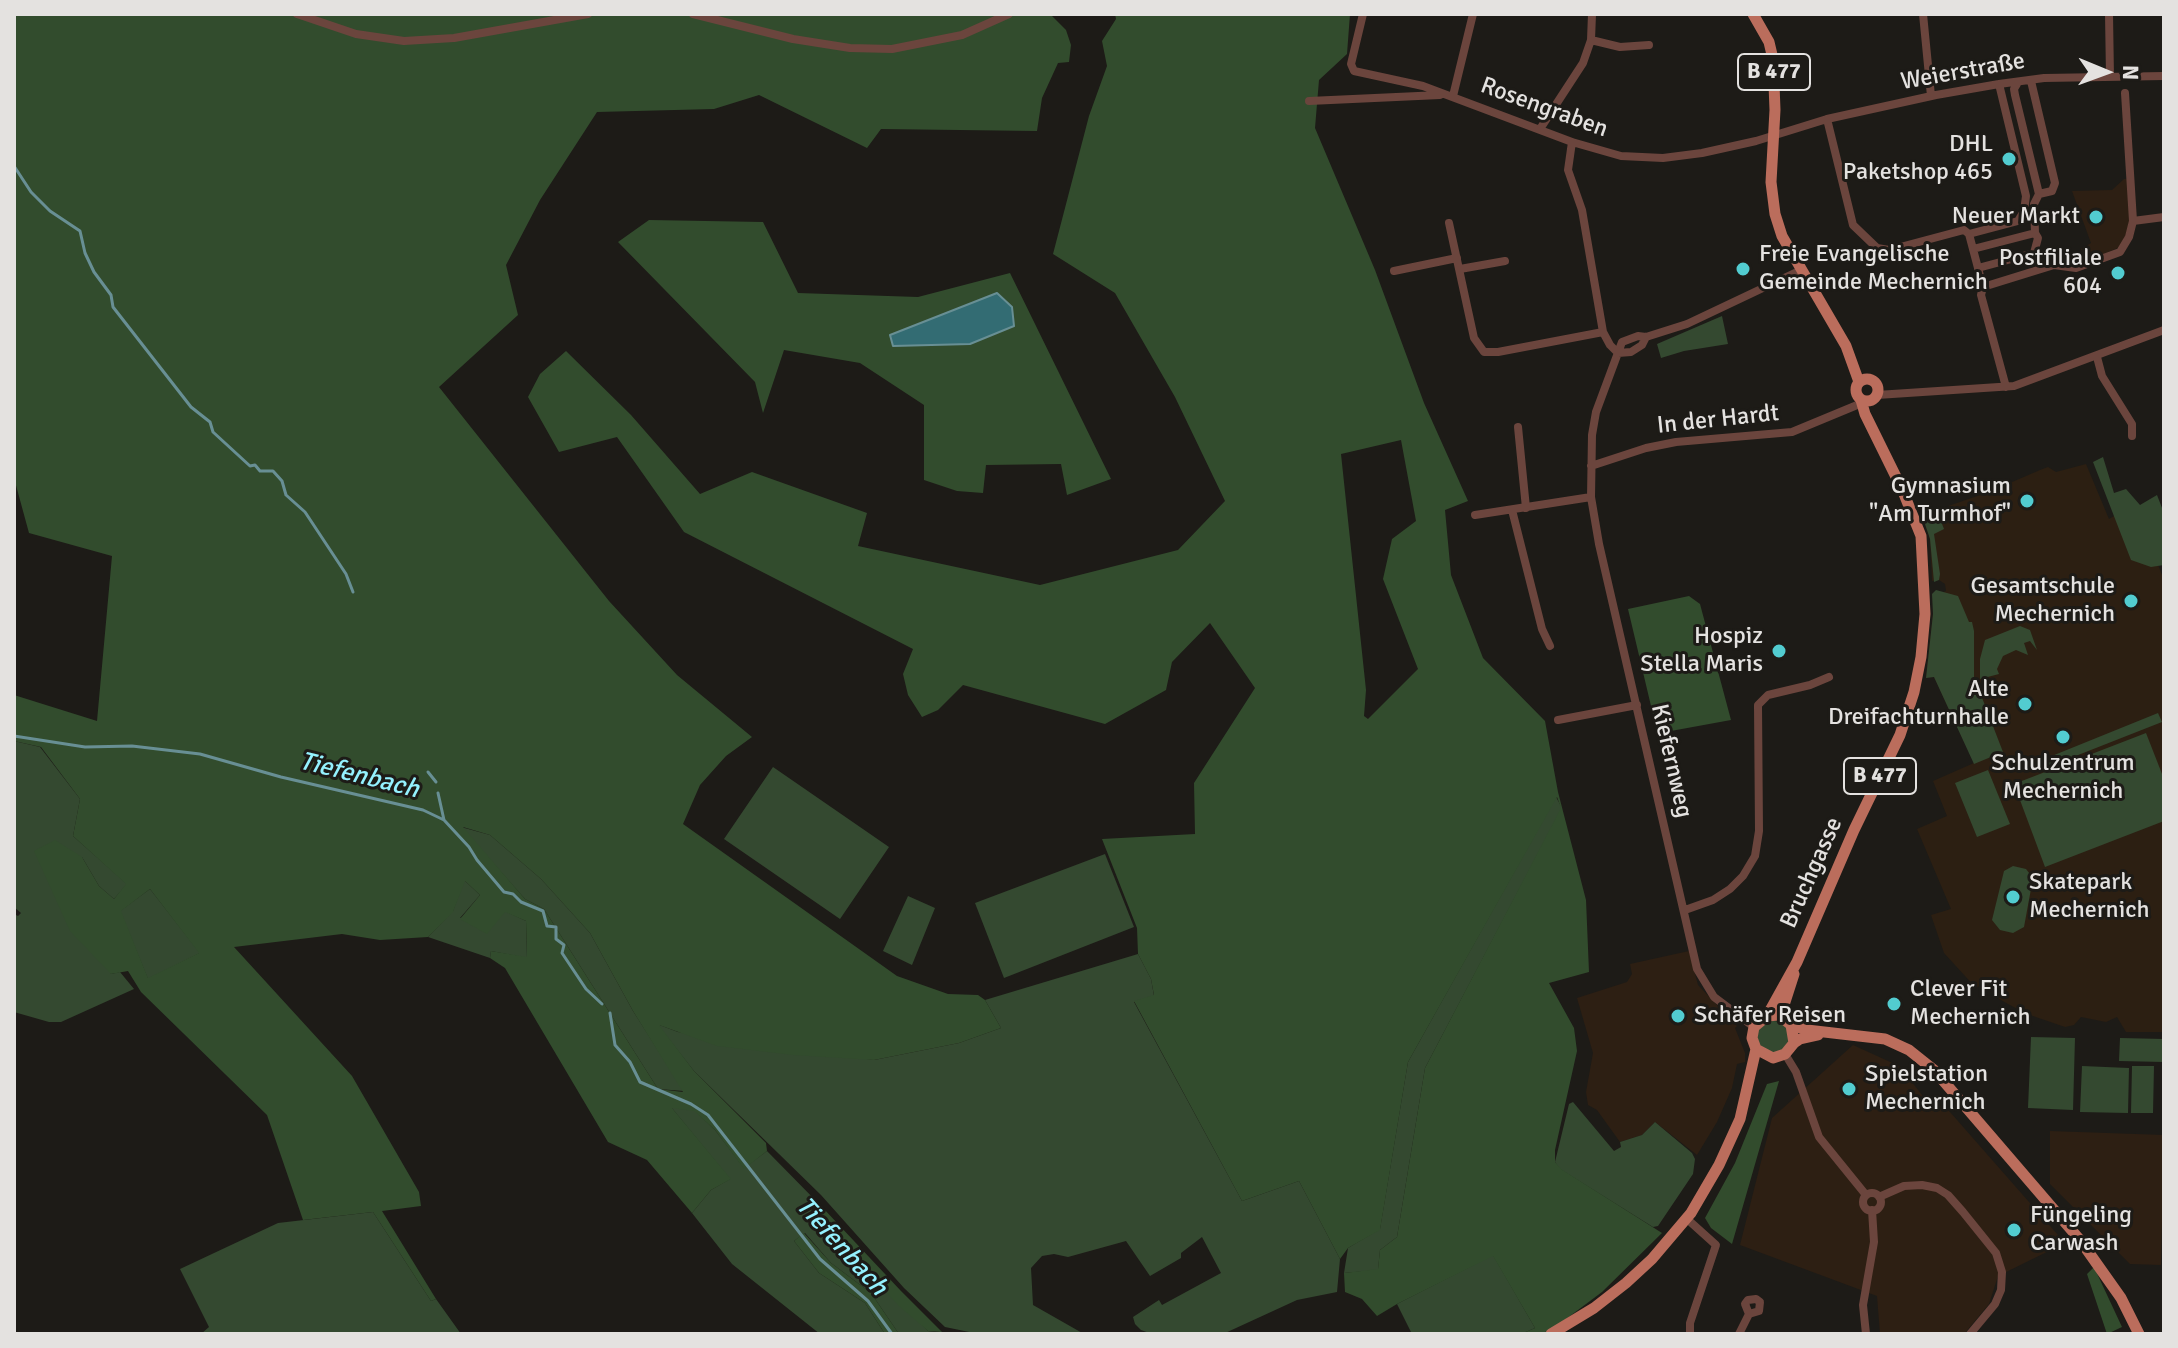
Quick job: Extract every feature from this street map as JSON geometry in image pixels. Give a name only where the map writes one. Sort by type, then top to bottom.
[{"type":"main road","name":"B 477","points":[[1753,14],[1769,42],[1773,59],[1775,110],[1771,182],[1775,214],[1782,236],[1864,381]]},
{"type":"main road","name":"B 477","points":[[1864,381],[1876,383],[1867,400],[1856,393],[1864,381]]},
{"type":"main road","name":"Bruchgasse","points":[[1767,1016],[1797,962],[1850,839],[1900,735],[1921,657],[1925,614],[1921,536],[1878,437],[1867,400]]},
{"type":"main road","name":"Bruchgasse","points":[[1788,1021],[1784,1005],[1797,962]]},
{"type":"main road","name":"B 477","points":[[1754,1027],[1767,1016]]},
{"type":"main road","points":[[1767,1016],[1807,1030],[1885,1039],[1909,1050],[1934,1070],[2080,1240],[2121,1298],[2139,1334]]},
{"type":"main road","name":"B 477","points":[[1788,1021],[1794,1043]]},
{"type":"main road","points":[[1747,1095],[1756,1049],[1752,1038],[1754,1027]]},
{"type":"main road","points":[[1551,1334],[1582,1316],[1626,1283],[1652,1259],[1686,1218],[1723,1158],[1747,1095],[1761,1069],[1773,1058],[1785,1054],[1794,1043],[1807,1037],[1835,1033]]},
{"type":"main road","points":[[1756,1049],[1773,1058]]},
{"type":"street","points":[[297,14],[356,34],[404,41],[454,38],[588,14]]},
{"type":"street","points":[[693,14],[793,39],[850,48],[892,49],[962,35],[1009,14]]},
{"type":"street","name":"Rosengraben","points":[[1363,14],[1351,64],[1354,71],[1423,86],[1572,142],[1621,156],[1663,158],[1702,153],[1773,134]]},
{"type":"street","points":[[1449,95],[1473,14]]},
{"type":"street","points":[[1540,129],[1583,63],[1591,40],[1592,14]]},
{"type":"street","points":[[1923,14],[1931,96]]},
{"type":"street","points":[[2109,14],[2110,77]]},
{"type":"street","points":[[1591,40],[1620,47],[1649,45]]},
{"type":"street","name":"Weierstraße","points":[[1773,134],[1827,119],[1999,84],[2164,76]]},
{"type":"street","points":[[2031,81],[2055,183],[2052,191],[2039,194]]},
{"type":"street","points":[[1827,119],[1853,225],[1877,248],[1889,250],[2018,221],[2024,211],[2026,196],[1999,84]]},
{"type":"street","points":[[1978,268],[2034,253],[2038,243],[2034,204],[2039,194],[2015,95],[2014,87],[2017,84]]},
{"type":"street","points":[[1983,287],[2054,265],[2076,268],[2120,252],[2129,237],[2133,221],[2125,93]]},
{"type":"street","name":"Rosengraben","points":[[1309,101],[1449,95]]},
{"type":"street","points":[[1572,142],[1568,170],[1582,210],[1603,332],[1618,353]]},
{"type":"street","points":[[2133,221],[2164,217]]},
{"type":"street","points":[[1449,223],[1474,338],[1484,352],[1603,332]]},
{"type":"street","points":[[1967,232],[2006,387]]},
{"type":"street","points":[[1973,249],[2035,233]]},
{"type":"street","points":[[1394,271],[1457,258]]},
{"type":"street","points":[[1460,269],[1505,261]]},
{"type":"street","points":[[1591,466],[1596,412],[1622,342],[1687,324],[1801,270]]},
{"type":"street","name":"In der Hardt","points":[[1591,466],[1676,442],[1792,432],[1891,392],[2006,387],[2097,357],[2164,330]]},
{"type":"street","points":[[2097,357],[2102,376],[2132,424],[2132,436]]},
{"type":"street","points":[[1518,427],[1526,508]]},
{"type":"street","name":"Kiefernweg","points":[[1591,466],[1591,497],[1599,544],[1697,969],[1714,997],[1754,1027]]},
{"type":"street","points":[[1475,515],[1591,497]]},
{"type":"street","points":[[1512,510],[1542,629],[1550,646]]},
{"type":"street","points":[[1685,910],[1713,900],[1730,889],[1743,876],[1755,856],[1759,831],[1758,705],[1768,695],[1829,677]]},
{"type":"street","points":[[1558,720],[1637,705]]},
{"type":"street","points":[[1785,1054],[1796,1072],[1819,1137],[1866,1195]]},
{"type":"street","points":[[1879,1197],[1904,1186],[1937,1188],[1956,1203],[1996,1253],[2002,1272],[2001,1290],[1995,1304],[1970,1334]]},
{"type":"street","points":[[1866,1195],[1872,1193],[1879,1197]]},
{"type":"street","points":[[1866,1195],[1863,1204],[1872,1210],[1878,1207],[1879,1197]]},
{"type":"street","points":[[1866,1334],[1863,1305],[1874,1242],[1872,1210]]},
{"type":"street","points":[[1686,1218],[1716,1245],[1690,1323],[1690,1334]]},
{"type":"street","points":[[1739,1334],[1749,1314]]},
{"type":"shaded area","name":"Neuer Markt","points":[[2128,179],[2128,231],[2120,247],[2088,261],[2081,249],[2091,243],[2072,191],[2112,190]]},
{"type":"shaded area","name":"Schulzentrum Mechernich","points":[[2086,464],[2109,519],[2134,504],[2164,580],[2164,1032],[2126,1032],[2117,1017],[2106,1022],[2081,1017],[2074,1025],[2065,1027],[2008,1004],[1994,996],[1984,983],[1976,988],[1944,953],[1931,915],[1951,909],[1917,829],[1947,816],[1933,781],[1974,763],[1934,677],[1926,678],[1935,596],[1946,591],[1945,584],[1939,580],[1932,581],[1930,539],[1922,515],[2048,467],[2056,472]]},
{"type":"shaded area","points":[[1689,951],[1698,985],[1737,1026],[1735,1028],[1745,1053],[1745,1062],[1737,1064],[1732,1088],[1717,1122],[1697,1155],[1655,1122],[1642,1135],[1620,1142],[1597,1110],[1588,1105],[1586,1092],[1593,1053],[1577,998],[1627,982],[1632,974],[1630,964]]},
{"type":"shaded area","points":[[1853,1045],[1899,1066],[1934,1110],[1943,1104],[2065,1243],[1998,1276],[1989,1304],[1964,1334],[1880,1334],[1877,1296],[1740,1245],[1772,1118]]},
{"type":"shaded area","points":[[2050,1131],[2164,1135],[2161,1265],[2130,1264],[2050,1184]]},
{"type":"green space","points":[[14,14],[1050,14],[1066,30],[1071,45],[1069,62],[1058,63],[1042,98],[1037,131],[881,129],[867,148],[759,95],[714,109],[597,112],[540,200],[506,265],[518,315],[439,387],[609,601],[677,675],[752,737],[726,756],[700,785],[683,824],[897,976],[948,994],[978,995],[985,1000],[1001,1028],[959,1043],[874,1060],[717,1046],[659,1025],[694,1071],[766,1143],[767,1151],[744,1169],[715,1130],[694,1111],[672,1108],[731,1179],[711,1190],[692,1213],[647,1160],[608,1142],[505,968],[490,958],[491,951],[527,957],[526,921],[505,912],[487,934],[460,919],[480,895],[465,881],[453,912],[428,937],[380,940],[342,934],[234,947],[352,1076],[419,1192],[421,1206],[382,1211],[436,1299],[431,1301],[373,1212],[303,1220],[267,1115],[141,992],[128,971],[111,974],[70,931],[34,851],[55,840],[82,857],[99,886],[114,899],[126,884],[73,836],[80,799],[41,747],[14,741],[14,695],[97,721],[112,556],[29,533],[14,478]],"holes":[[[463,827],[490,835],[541,879],[590,933],[683,1092],[658,1089],[544,909],[525,899]],[[150,889],[199,953],[148,978],[121,911]]]},
{"type":"green space","points":[[1115,14],[1350,14],[1347,54],[1319,80],[1315,128],[1375,270],[1424,403],[1468,501],[1445,510],[1451,575],[1483,658],[1545,721],[1558,792],[1586,900],[1589,972],[1549,983],[1574,1028],[1577,1051],[1555,1162],[1561,1169],[1662,1233],[1602,1292],[1554,1328],[1541,1334],[1521,1334],[1535,1328],[1493,1256],[1377,1316],[1362,1299],[1345,1292],[1344,1273],[1378,1269],[1380,1250],[1397,1237],[1425,1068],[1561,808],[1557,797],[1408,1062],[1380,1230],[1348,1248],[1340,1259],[1299,1181],[1242,1201],[1134,1001],[1154,995],[1151,979],[1138,954],[1137,928],[1102,839],[1195,834],[1194,783],[1255,688],[1210,623],[1172,662],[1166,690],[1105,724],[963,685],[938,710],[922,717],[908,695],[903,674],[913,649],[684,532],[617,437],[559,452],[528,397],[540,374],[566,351],[631,415],[700,494],[752,472],[867,513],[858,546],[1040,585],[1178,550],[1225,501],[1175,397],[1115,293],[1053,254],[1089,116],[1107,66],[1102,41],[1116,19]],"holes":[[[1401,440],[1416,521],[1392,539],[1383,579],[1418,669],[1368,719],[1364,716],[1366,690],[1341,454]]]},
{"type":"green space","points":[[649,220],[763,222],[798,293],[918,297],[1010,273],[1111,479],[1067,495],[1061,464],[986,465],[983,493],[957,491],[924,480],[924,405],[860,363],[784,350],[763,413],[755,382],[618,242]]},
{"type":"green space","points":[[1722,316],[1728,344],[1661,358],[1657,344]]},
{"type":"green space","points":[[2103,457],[2114,493],[2126,489],[2140,505],[2157,495],[2164,513],[2164,565],[2151,567],[2131,560],[2093,462]]},
{"type":"green space","points":[[1937,511],[1944,529],[1934,534],[1940,574],[1939,580],[1934,582],[1930,539],[1922,515]]},
{"type":"green space","points":[[1936,590],[1958,596],[1969,622],[1972,622],[1974,677],[2003,752],[1974,764],[1934,677],[1926,678],[1933,614],[1932,594]]},
{"type":"green space","points":[[1689,596],[1700,604],[1731,720],[1660,733],[1628,609]]},
{"type":"green space","points":[[2020,626],[2030,630],[2037,650],[2030,641],[2024,643],[2028,655],[2016,650],[2003,656],[1997,669],[1999,674],[1980,679],[1980,659],[1985,640]]},
{"type":"green space","points":[[2158,713],[2162,722],[2040,770],[2037,762]]},
{"type":"green space","points":[[2146,733],[2164,779],[2164,821],[2045,867],[2014,784]]},
{"type":"green space","points":[[14,741],[40,747],[80,799],[73,836],[127,884],[114,899],[99,886],[82,857],[111,974],[120,972],[134,989],[61,1022],[49,1022],[14,1012],[14,914],[18,916],[21,913],[14,907]]},
{"type":"green space","points":[[773,767],[889,847],[840,919],[724,839]]},
{"type":"green space","points":[[1988,770],[2010,824],[1977,837],[1955,783]]},
{"type":"green space","points":[[1556,797],[1562,808],[1425,1068],[1397,1237],[1380,1250],[1378,1270],[1344,1273],[1348,1248],[1380,1229],[1408,1062]]},
{"type":"green space","points":[[461,827],[490,835],[541,879],[590,933],[633,1011],[684,1091],[658,1089],[544,909],[525,899]]},
{"type":"green space","points":[[1105,854],[1134,927],[1004,978],[975,903]]},
{"type":"green space","name":"Skatepark Mechernich","points":[[2013,866],[2026,869],[2033,878],[2024,927],[2013,933],[2000,930],[1992,920],[2004,871]]},
{"type":"green space","points":[[464,880],[480,895],[460,918],[505,911],[526,921],[527,958],[491,951],[490,958],[428,937],[453,911]]},
{"type":"green space","points":[[150,889],[200,953],[148,979],[120,911]]},
{"type":"green space","points":[[908,896],[935,908],[912,965],[883,951]]},
{"type":"green space","points":[[1138,954],[1151,979],[1154,996],[1134,1002],[1242,1201],[1299,1181],[1340,1259],[1337,1292],[1297,1300],[1223,1334],[1152,1334],[1141,1330],[1133,1317],[1159,1300],[1162,1305],[1221,1273],[1202,1237],[1181,1253],[1181,1258],[1150,1276],[1126,1241],[1068,1257],[1054,1254],[1042,1256],[1031,1268],[1033,1305],[1084,1334],[979,1334],[945,1327],[904,1288],[821,1195],[694,1071],[657,1024],[678,1032],[874,1060],[959,1043],[1001,1028],[985,1000]]},
{"type":"green space","points":[[1773,1021],[1784,1026],[1789,1037],[1784,1048],[1773,1053],[1762,1048],[1757,1037],[1762,1026]]},
{"type":"green space","points":[[2031,1037],[2075,1038],[2073,1110],[2028,1108]]},
{"type":"green space","points":[[2120,1038],[2164,1039],[2164,1062],[2119,1061]]},
{"type":"green space","points":[[2082,1066],[2129,1068],[2128,1113],[2080,1112]]},
{"type":"green space","points":[[2132,1066],[2154,1066],[2153,1113],[2131,1113]]},
{"type":"green space","points":[[1779,1081],[1732,1244],[1711,1228],[1705,1218],[1735,1163],[1767,1084]]},
{"type":"green space","points":[[1573,1102],[1614,1151],[1621,1147],[1620,1142],[1642,1135],[1655,1122],[1692,1153],[1695,1159],[1693,1174],[1658,1226],[1653,1227],[1560,1169],[1555,1162],[1569,1104]]},
{"type":"green space","points":[[671,1107],[694,1110],[715,1130],[744,1168],[767,1151],[823,1208],[816,1216],[928,1331],[950,1334],[899,1334],[871,1293],[831,1263],[805,1233],[794,1241],[819,1273],[865,1303],[885,1334],[820,1334],[732,1264],[692,1213],[711,1190],[730,1179]]},
{"type":"green space","points":[[823,1208],[942,1332],[928,1331],[899,1306],[816,1216]]},
{"type":"green space","points":[[373,1212],[431,1301],[436,1299],[461,1334],[201,1334],[209,1327],[180,1269],[278,1223]]},
{"type":"green space","points":[[804,1233],[831,1263],[871,1293],[899,1334],[885,1334],[865,1303],[819,1273],[794,1241]]},
{"type":"green space","points":[[1493,1255],[1535,1328],[1521,1334],[1412,1334],[1397,1304]]},
{"type":"green space","points":[[2094,1267],[2122,1327],[2107,1334],[2087,1274]]},
{"type":"water","points":[[997,293],[1012,307],[1014,326],[970,344],[893,346],[890,335]]},
{"type":"waterway","points":[[14,166],[31,192],[50,211],[80,231],[85,253],[111,295],[113,307],[191,407],[210,422],[213,432],[250,466],[255,465],[260,471],[273,471],[282,481],[286,495],[305,512],[346,574],[353,592]]},
{"type":"waterway","name":"Tiefenbach","points":[[14,736],[85,747],[132,746],[200,754],[281,777],[423,810],[444,820],[504,892],[543,911],[547,926],[556,927],[556,939],[564,945],[562,953],[586,989],[602,1004]]},
{"type":"waterway","points":[[428,772],[436,782]]},
{"type":"waterway","points":[[438,793],[444,820]]},
{"type":"waterway","name":"Tiefenbach","points":[[610,1013],[615,1045],[630,1062],[640,1082],[691,1104],[708,1115],[820,1259],[868,1301],[892,1334]]},
{"type":"place","name":"DHL Paketshop 465","points":[[2009,159]]},
{"type":"place","name":"Neuer Markt","points":[[2096,217]]},
{"type":"place","name":"Freie Evangelische Gemeinde Mechernich","points":[[1743,269]]},
{"type":"place","name":"Postfiliale 604","points":[[2118,273]]},
{"type":"place","name":"Gymnasium \"Am Turmhof\"","points":[[2027,501]]},
{"type":"place","name":"Gesamtschule Mechernich","points":[[2131,601]]},
{"type":"place","name":"Hospiz Stella Maris","points":[[1779,651]]},
{"type":"place","name":"Alte Dreifachturnhalle","points":[[2025,704]]},
{"type":"place","name":"Schulzentrum Mechernich","points":[[2063,737]]},
{"type":"place","name":"Skatepark Mechernich","points":[[2013,897]]},
{"type":"place","name":"Clever Fit Mechernich","points":[[1894,1004]]},
{"type":"place","name":"Schäfer Reisen","points":[[1678,1016]]},
{"type":"place","name":"Spielstation Mechernich","points":[[1849,1089]]},
{"type":"place","name":"Füngeling Carwash","points":[[2014,1230]]}]
